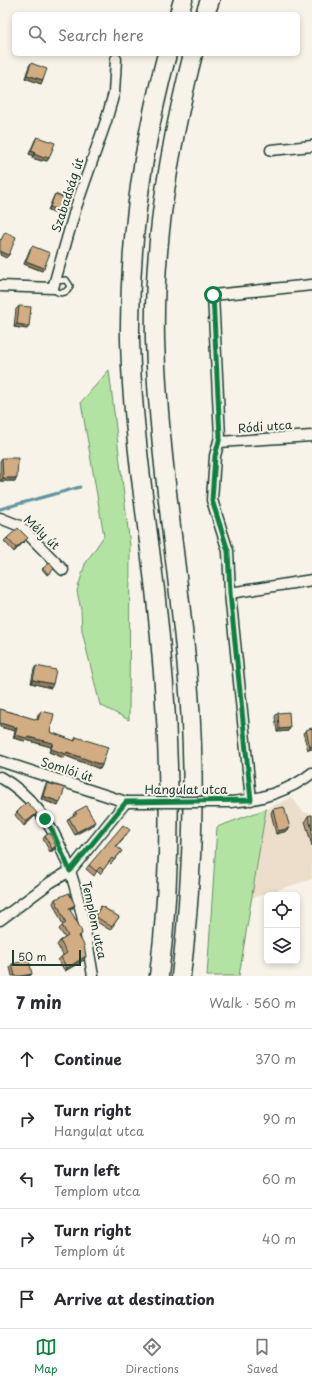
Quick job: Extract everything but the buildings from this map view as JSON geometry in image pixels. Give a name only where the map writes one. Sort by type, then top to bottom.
[{"type":"highway","points":[[180,12],[183,0]]},
{"type":"highway","points":[[206,12],[210,0]]},
{"type":"highway","points":[[159,976],[165,930],[168,875],[168,734],[155,592],[134,423],[130,302],[142,168],[150,125],[167,56]]},
{"type":"highway","points":[[181,976],[191,865],[194,806],[192,740],[188,670],[158,412],[155,338],[158,255],[163,204],[175,129],[193,56]]},
{"type":"street","name":"Szabadság út","points":[[0,286],[54,285],[76,207],[106,121],[114,93],[116,59]]},
{"type":"street","points":[[271,150],[312,146]]},
{"type":"street","points":[[251,800],[230,593],[228,551],[212,500],[215,456],[220,437],[213,295],[312,285]]},
{"type":"street","name":"Ródi utca","points":[[219,442],[312,436]]},
{"type":"street","name":"Mély út","points":[[0,518],[20,526],[63,570]]},
{"type":"street","points":[[230,593],[312,580]]},
{"type":"street","name":"Somlói út","points":[[0,761],[126,802]]},
{"type":"street","name":"Hangulat utca","points":[[126,802],[231,802],[251,800],[300,783],[312,773]]},
{"type":"street","points":[[0,777],[12,784],[32,804],[52,830],[70,871]]},
{"type":"street","name":"Templom utca","points":[[0,920],[28,898],[70,871],[126,802]]},
{"type":"street","name":"Templom utca","points":[[70,871],[84,925],[93,976]]},
{"type":"shaded area","points":[[292,797],[303,812],[312,814],[312,879],[271,892],[264,892],[264,894],[252,898],[266,809]]},
{"type":"green space","points":[[109,370],[130,546],[129,720],[100,705],[82,631],[81,610],[77,591],[85,564],[104,536],[81,402]]},
{"type":"green space","points":[[266,809],[239,976],[207,976],[217,827]]},
{"type":"waterway","points":[[0,509],[80,487]]},
{"type":"route","points":[[45,819],[52,830],[70,871],[126,802],[231,802],[251,800],[230,593],[228,551],[220,530],[212,500],[215,456],[220,437],[213,295]]}]
